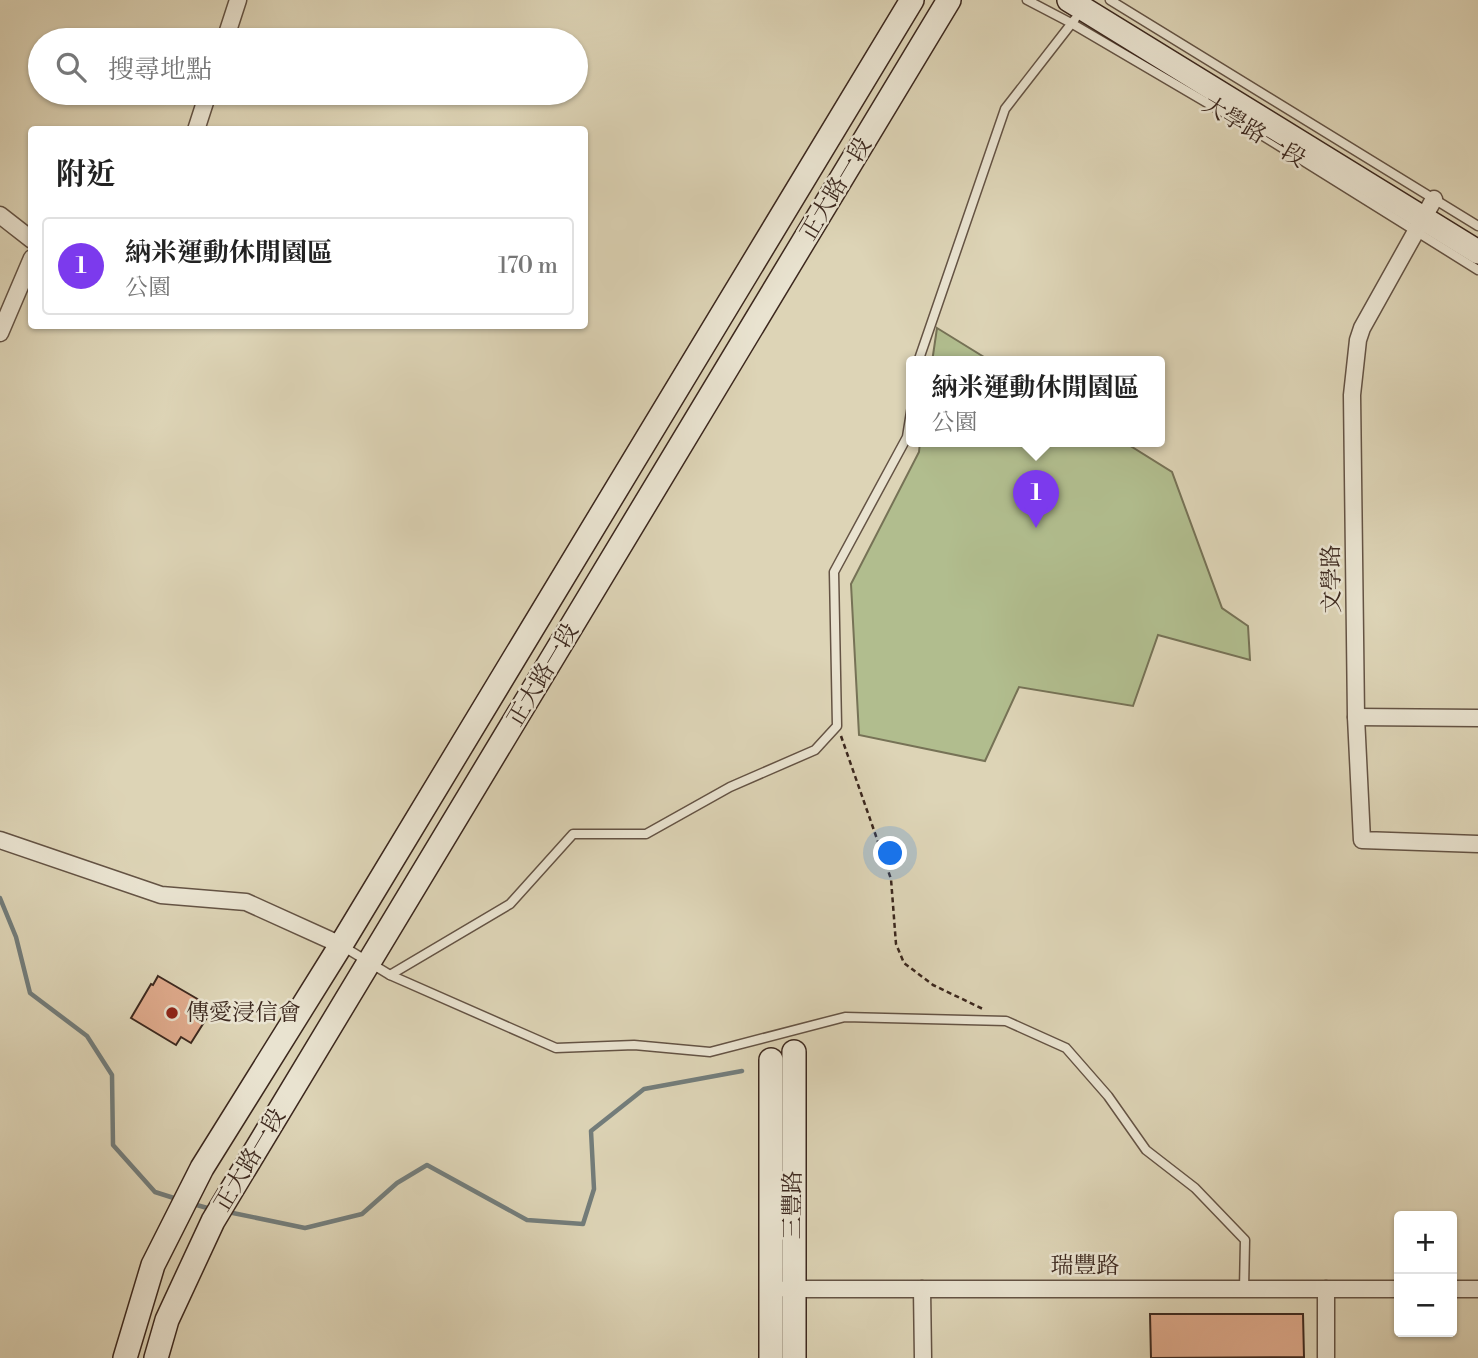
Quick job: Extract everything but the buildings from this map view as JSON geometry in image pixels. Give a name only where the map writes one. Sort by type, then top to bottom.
[{"type":"main road","name":"正大路一段","points":[[125,1358],[153,1265],[202,1168],[341,945],[912,0]]},
{"type":"main road","name":"正大路一段","points":[[156,1358],[167,1320],[213,1221],[949,0]]},
{"type":"main road","name":"大學路一段","points":[[1079,8],[1424,216],[1478,252]]},
{"type":"main road","name":"三豐路","points":[[771,1358],[782,1289],[794,1052]]},
{"type":"main road","name":"三豐路","points":[[771,1060],[782,1289],[794,1358]]},
{"type":"street","points":[[229,28],[238,0]]},
{"type":"street","points":[[197,126],[204,105]]},
{"type":"street","points":[[0,215],[28,237]]},
{"type":"street","name":"文學路","points":[[1424,216],[1367,315],[1356,353],[1352,408],[1356,718],[1362,840],[1478,844]]},
{"type":"street","points":[[0,333],[28,267]]},
{"type":"street","points":[[1356,718],[1478,718]]},
{"type":"street","points":[[0,839],[161,895],[246,902],[341,945]]},
{"type":"street","name":"瑞豐路","points":[[782,1289],[1394,1289]]},
{"type":"street","points":[[922,1289],[923,1358]]},
{"type":"street","points":[[1326,1289],[1326,1358]]},
{"type":"street","points":[[1457,1289],[1478,1289]]},
{"type":"lane","name":"大學路一段","points":[[1027,0],[1079,8]]},
{"type":"lane","name":"大學路一段","points":[[1110,0],[1424,216],[1478,270]]},
{"type":"lane","points":[[920,356],[1005,109],[1079,8]]},
{"type":"lane","name":"大學路一段","points":[[1424,216],[1478,226]]},
{"type":"lane","points":[[390,975],[510,904],[573,834],[646,834],[730,787],[815,750],[837,726],[834,572],[906,439]]},
{"type":"lane","points":[[341,945],[390,975],[556,1048],[634,1045],[710,1052],[845,1017],[1006,1020],[1066,1048],[1108,1097],[1146,1150],[1195,1188],[1245,1240],[1244,1289]]},
{"type":"path","points":[[837,726],[891,879],[896,944],[904,963],[933,985],[1006,1020]]},
{"type":"green space","points":[[937,328],[982,356],[933,356]]},
{"type":"green space","points":[[920,447],[1132,447],[1172,472],[1222,608],[1248,626],[1250,660],[1158,635],[1133,706],[1019,687],[985,761],[859,735],[851,584]]},
{"type":"waterway","points":[[0,898],[16,937],[30,993],[87,1036],[112,1075],[113,1145],[155,1192],[177,1199]]},
{"type":"waterway","points":[[228,1212],[305,1228],[362,1214],[397,1183],[427,1165],[527,1220],[583,1224],[594,1189],[591,1131],[644,1089],[742,1071]]},
{"type":"waterway","points":[[193,1204],[211,1209]]},
{"type":"place","name":"納米運動休閒園區","points":[[1036,528]]},
{"type":"place","name":"傳愛浸信會","points":[[172,1013]]}]
